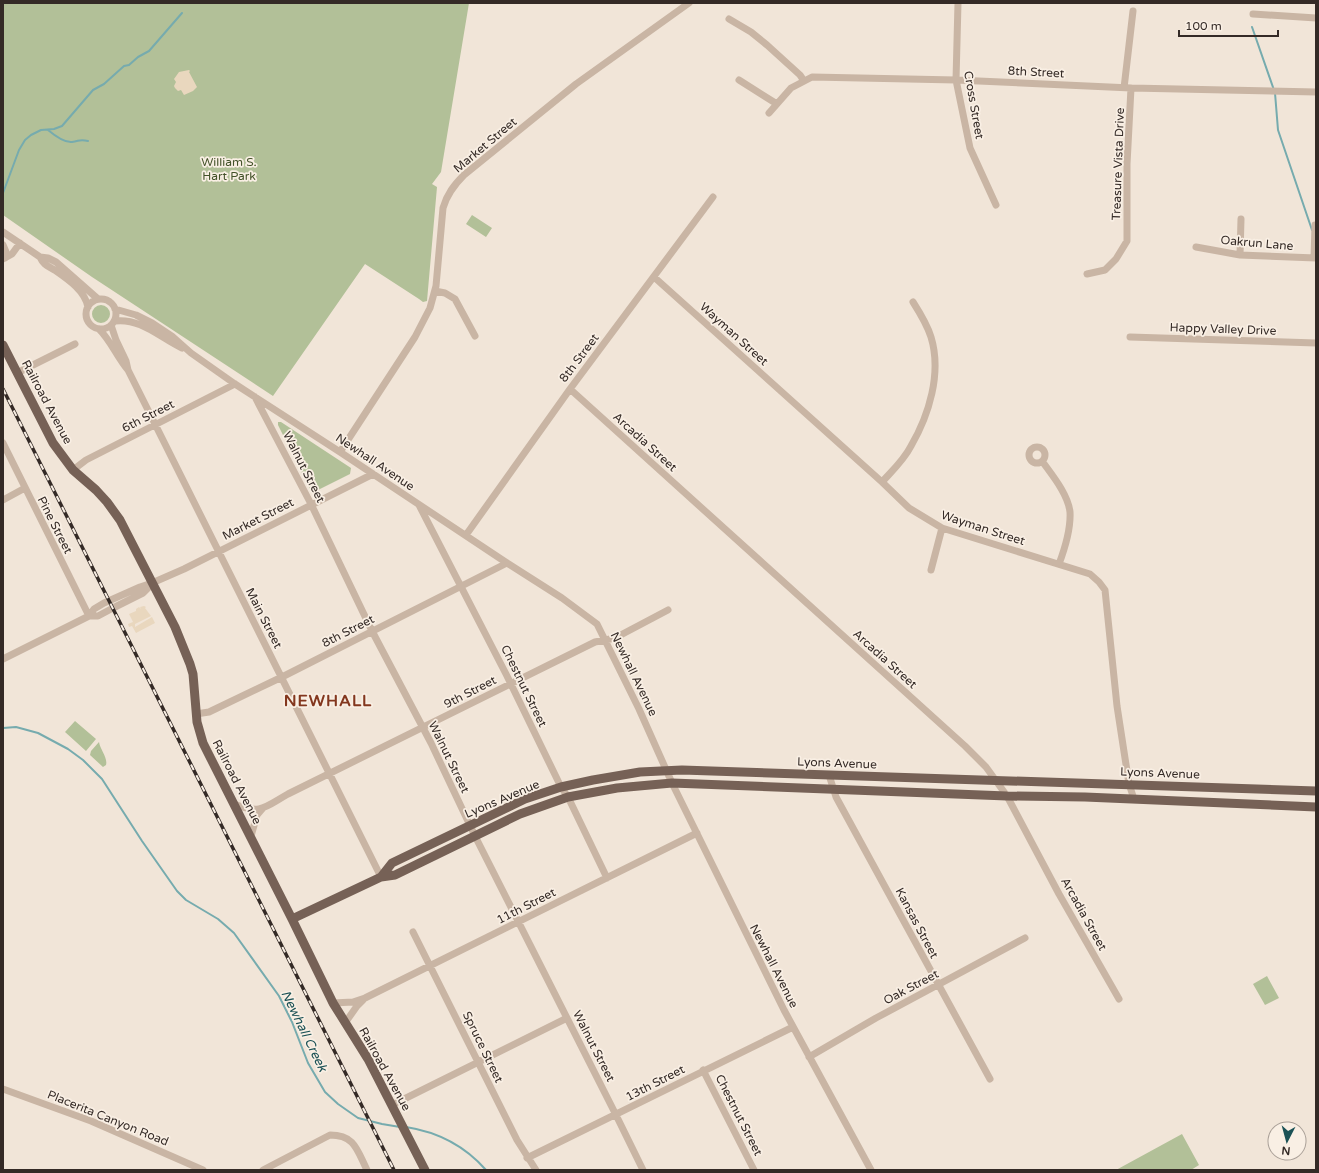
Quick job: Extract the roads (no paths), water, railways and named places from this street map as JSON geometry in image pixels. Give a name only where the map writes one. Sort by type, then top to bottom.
[{"type":"main road","name":"Railroad Avenue","points":[[3,345],[53,442],[72,470],[96,490],[116,514],[175,627],[193,674],[196,714],[203,743],[217,773],[251,836],[333,1003],[368,1059],[425,1170]]},
{"type":"main road","name":"Lyons Avenue","points":[[381,877],[392,863],[525,799],[561,787],[615,775],[640,772],[690,770],[1316,791]]},
{"type":"main road","name":"Lyons Avenue","points":[[292,919],[381,877],[395,875],[536,808],[568,797],[617,788],[672,783],[1007,796],[1085,797],[1316,807]]},
{"type":"street","name":"Market Street","points":[[340,452],[415,338],[430,308],[435,291],[443,208],[454,185],[464,175],[576,84],[689,3]]},
{"type":"street","name":"Cross Street","points":[[958,3],[956,80],[970,148],[996,205]]},
{"type":"street","name":"Treasure Vista Drive","points":[[1087,274],[1105,270],[1116,259],[1127,241],[1128,88],[1133,11]]},
{"type":"street","points":[[1253,14],[1316,18]]},
{"type":"street","points":[[729,20],[751,32],[767,45],[800,75],[804,81]]},
{"type":"street","name":"8th Street","points":[[769,114],[791,88],[812,77],[956,80],[1128,88],[1316,92]]},
{"type":"street","points":[[739,80],[777,104]]},
{"type":"street","name":"8th Street","points":[[466,535],[570,389],[713,197]]},
{"type":"street","points":[[1240,255],[1241,219]]},
{"type":"street","points":[[1315,225],[1315,258]]},
{"type":"street","points":[[3,232],[40,257],[48,258],[56,262],[98,299],[109,301],[113,304],[116,309],[116,316],[113,323],[107,328],[99,329],[92,326],[87,320],[86,314],[88,307],[91,303],[98,299]]},
{"type":"street","points":[[4,258],[12,254],[20,243]]},
{"type":"street","points":[[3,245],[6,252],[4,258]]},
{"type":"street","name":"Oakrun Lane","points":[[1196,247],[1240,255],[1315,258]]},
{"type":"street","points":[[40,257],[42,263],[65,278],[82,294],[86,299],[88,307]]},
{"type":"street","name":"Wayman Street","points":[[654,277],[909,508],[942,528],[1090,574],[1099,582],[1105,590],[1117,706],[1129,784],[1134,799]]},
{"type":"street","points":[[435,291],[445,293],[455,299],[475,336]]},
{"type":"street","points":[[882,482],[902,460],[911,447],[923,421],[934,383],[934,351],[931,338],[923,318],[913,302]]},
{"type":"street","name":"Newhall Avenue","points":[[116,309],[136,315],[152,323],[173,337],[191,353]]},
{"type":"street","name":"Newhall Avenue","points":[[113,323],[123,320],[136,322],[191,353],[235,384],[562,598],[596,624],[642,716],[672,783],[793,1027],[871,1170]]},
{"type":"street","name":"Main Street","points":[[113,323],[116,340],[126,361],[128,370],[381,877]]},
{"type":"street","name":"Main Street","points":[[99,329],[108,340],[120,361],[128,370]]},
{"type":"street","name":"Happy Valley Drive","points":[[1130,337],[1316,343]]},
{"type":"street","points":[[17,373],[75,344]]},
{"type":"street","name":"6th Street","points":[[72,470],[86,460],[235,384]]},
{"type":"street","name":"Arcadia Street","points":[[570,389],[966,746],[986,767],[1007,796],[1119,999]]},
{"type":"street","name":"Walnut Street","points":[[255,396],[311,504],[372,631],[643,1170]]},
{"type":"street","name":"Pine Street","points":[[3,444],[89,616]]},
{"type":"street","points":[[1042,461],[1052,474],[1070,512],[1068,538],[1059,564]]},
{"type":"street","name":"Market Street","points":[[3,659],[89,616],[98,616],[143,593],[152,583],[373,474]]},
{"type":"street","points":[[3,500],[25,488]]},
{"type":"street","name":"Chestnut Street","points":[[419,504],[462,587],[561,787],[568,797],[607,878]]},
{"type":"street","points":[[931,570],[942,528]]},
{"type":"street","name":"8th Street","points":[[196,714],[209,712],[282,677],[507,563]]},
{"type":"street","name":"9th Street","points":[[234,804],[246,809],[255,810],[263,808],[288,794],[595,642],[613,639],[668,610]]},
{"type":"street","name":"Kansas Street","points":[[829,775],[834,789],[938,985],[990,1079]]},
{"type":"street","points":[[251,836],[257,815],[263,808]]},
{"type":"street","name":"11th Street","points":[[333,1003],[353,1002],[365,998],[697,833]]},
{"type":"street","name":"Spruce Street","points":[[413,932],[517,1140],[536,1170]]},
{"type":"street","name":"Oak Street","points":[[809,1057],[876,1018],[1025,938]]},
{"type":"street","name":"11th Street","points":[[345,1023],[357,1006],[365,998]]},
{"type":"street","points":[[392,1105],[567,1018]]},
{"type":"street","name":"13th Street","points":[[527,1158],[793,1027]]},
{"type":"street","name":"Chestnut Street","points":[[703,1070],[754,1170]]},
{"type":"street","name":"Placerita Canyon Road","points":[[3,1089],[78,1116],[203,1170]]},
{"type":"street","points":[[263,1170],[330,1135],[341,1135],[349,1139],[355,1146],[367,1170]]},
{"type":"waterway","points":[[3,193],[19,150],[25,140],[41,130],[54,129],[62,126],[93,90],[104,84],[124,66],[129,65],[138,57],[149,51],[182,13]]},
{"type":"waterway","points":[[1252,27],[1275,93],[1278,130],[1312,230]]},
{"type":"waterway","points":[[48,130],[59,138],[69,142],[81,140],[88,141]]},
{"type":"waterway","name":"Newhall Creek","points":[[3,728],[16,727],[38,733],[68,749],[83,760],[102,779],[142,841],[177,891],[186,900],[218,919],[234,933],[279,996],[292,1022],[308,1063],[325,1092],[338,1104],[358,1118],[400,1127]]},
{"type":"waterway","name":"Newhall Creek","points":[[406,1127],[429,1132],[450,1141],[478,1161],[486,1170]]},
{"type":"railway","points":[[3,389],[394,1170]]},
{"type":"district","name":"NEWHALL","points":[[328,701]]},
{"type":"park label","name":"William S. Hart Park","points":[[229,169]]}]
